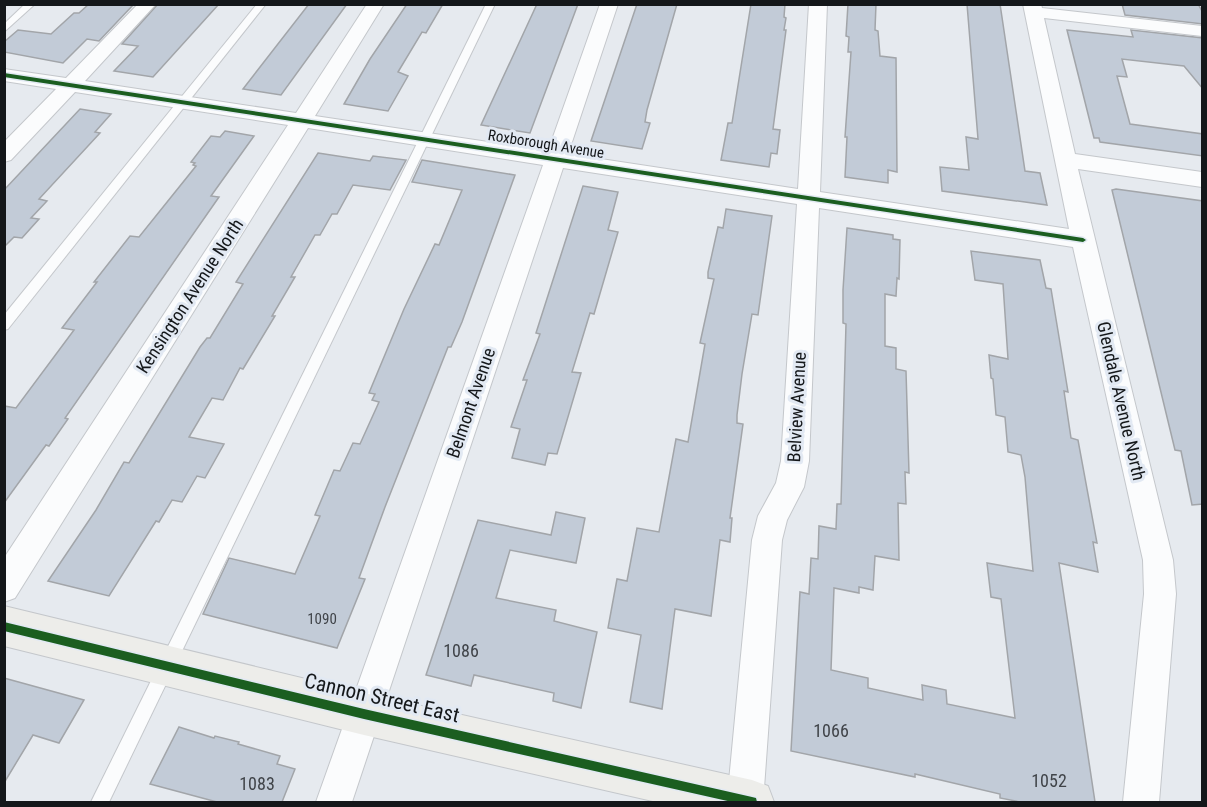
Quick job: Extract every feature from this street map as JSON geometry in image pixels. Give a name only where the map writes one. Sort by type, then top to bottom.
[{"type":"main road","name":"Cannon Street East","points":[[4,626],[364,714],[747,802]]},
{"type":"street","points":[[4,155],[148,4]]},
{"type":"street","name":"Kensington Avenue North","points":[[4,587],[376,4]]},
{"type":"street","name":"Belmont Avenue","points":[[334,802],[609,4]]},
{"type":"street","name":"Belview Avenue","points":[[747,802],[767,540],[773,516],[790,487],[795,461],[818,4]]},
{"type":"street","points":[[1033,8],[1203,31]]},
{"type":"street","name":"Glendale Avenue North","points":[[1033,8],[1083,240],[1158,560],[1160,594],[1141,802]]},
{"type":"street","name":"Roxborough Avenue","points":[[4,75],[1083,240]]},
{"type":"street","points":[[1067,160],[1203,178]]},
{"type":"lane","points":[[4,29],[32,4]]},
{"type":"lane","points":[[4,325],[262,4]]},
{"type":"lane","points":[[100,802],[491,4]]},
{"type":"building","points":[[89,4],[134,4],[99,41],[87,39],[63,63],[4,52],[4,42],[18,30],[51,34],[74,13],[79,13]]},
{"type":"building","points":[[158,4],[219,4],[153,77],[114,71],[138,46],[122,44]]},
{"type":"building","points":[[309,4],[347,4],[281,95],[243,89]]},
{"type":"building","points":[[407,4],[443,4],[426,33],[422,32],[398,72],[408,76],[388,111],[344,104],[370,59]]},
{"type":"building","points":[[537,4],[578,4],[530,133],[481,125]]},
{"type":"building","points":[[637,4],[677,4],[647,110],[645,122],[650,123],[642,149],[591,141]]},
{"type":"building","points":[[751,4],[785,4],[784,30],[786,30],[773,129],[780,130],[777,154],[771,153],[769,167],[721,160],[728,123],[732,123]]},
{"type":"building","points":[[848,4],[876,4],[875,30],[878,31],[880,56],[896,58],[897,172],[888,170],[888,183],[845,177],[847,137],[845,137],[851,52],[848,52],[849,37],[846,36]]},
{"type":"building","points":[[967,4],[1000,4],[1025,171],[1040,173],[1047,205],[942,191],[940,167],[969,170],[966,137],[978,139]]},
{"type":"building","points":[[1122,4],[1198,4],[1203,13],[1203,24],[1125,15]]},
{"type":"building","points":[[1067,30],[1133,37],[1131,30],[1203,38],[1203,89],[1184,66],[1122,59],[1127,77],[1117,76],[1130,124],[1203,134],[1203,156],[1100,142],[1099,138],[1094,138]]},
{"type":"building","points":[[80,109],[111,114],[95,132],[100,133],[39,199],[47,201],[31,218],[39,219],[22,238],[14,237],[4,247],[4,190]]},
{"type":"building","points":[[225,131],[254,136],[211,196],[219,197],[65,418],[68,419],[4,503],[4,406],[16,408],[74,330],[62,328],[97,282],[94,282],[130,236],[139,237],[196,166],[191,162],[211,136],[220,137]]},
{"type":"building","points":[[318,153],[370,161],[373,156],[406,160],[390,190],[353,185],[337,214],[332,214],[320,235],[315,235],[291,277],[295,277],[272,316],[275,316],[243,369],[240,368],[223,400],[212,398],[189,437],[224,444],[205,478],[197,476],[182,502],[172,500],[159,522],[156,521],[109,596],[48,581],[96,510],[124,462],[129,463],[200,347],[207,338],[210,338],[243,284],[236,282]]},
{"type":"building","points":[[422,160],[515,175],[462,322],[451,347],[448,347],[385,507],[359,578],[365,579],[337,648],[203,614],[229,558],[295,574],[320,516],[315,515],[334,470],[340,471],[353,443],[360,444],[379,402],[372,400],[375,394],[369,393],[404,309],[435,244],[439,245],[462,190],[412,182]]},
{"type":"building","points":[[583,186],[618,192],[608,230],[618,232],[594,314],[590,313],[572,372],[581,373],[557,454],[548,453],[545,465],[512,458],[520,429],[511,427],[527,380],[523,380],[540,334],[536,333]]},
{"type":"building","points":[[1112,190],[1203,201],[1203,504],[1192,505],[1181,451],[1175,450]]},
{"type":"building","points":[[726,209],[772,216],[758,315],[752,314],[742,374],[737,423],[743,424],[730,518],[732,518],[730,542],[720,540],[711,616],[675,609],[662,709],[630,702],[641,635],[608,628],[617,579],[627,581],[637,528],[659,532],[676,439],[688,442],[705,344],[700,343],[714,279],[708,278],[708,272],[718,227],[723,228]]},
{"type":"building","points":[[847,228],[893,235],[893,239],[900,240],[896,296],[885,294],[885,346],[896,348],[896,369],[906,371],[909,473],[905,472],[906,504],[898,503],[899,560],[875,556],[873,590],[859,587],[859,593],[834,588],[831,670],[868,678],[868,688],[923,700],[922,685],[946,690],[947,704],[1015,718],[1001,599],[991,597],[987,563],[1033,571],[1025,477],[1021,455],[1008,452],[1005,417],[996,415],[993,379],[991,378],[989,355],[1008,359],[1003,284],[975,280],[971,251],[1040,260],[1046,288],[1051,289],[1068,392],[1064,391],[1071,438],[1078,440],[1097,543],[1093,542],[1098,572],[1059,563],[1095,802],[1020,802],[1000,798],[1000,794],[915,774],[915,777],[791,751],[800,592],[809,594],[811,558],[818,559],[819,526],[836,529],[837,504],[841,504],[846,324],[843,323],[843,290]]},
{"type":"building","points":[[556,512],[585,518],[576,563],[510,550],[496,598],[556,610],[554,621],[597,632],[581,708],[553,701],[554,693],[474,675],[471,686],[426,675],[478,520],[551,535]]},
{"type":"building","points":[[4,678],[84,700],[59,743],[33,735],[4,783]]},
{"type":"building","points":[[179,727],[214,738],[215,736],[239,742],[238,744],[280,756],[277,764],[295,769],[282,802],[217,802],[150,784]]},
{"type":"cycle path","points":[[4,75],[1083,240]]},
{"type":"cycle path","points":[[4,626],[364,714],[752,802]]}]
